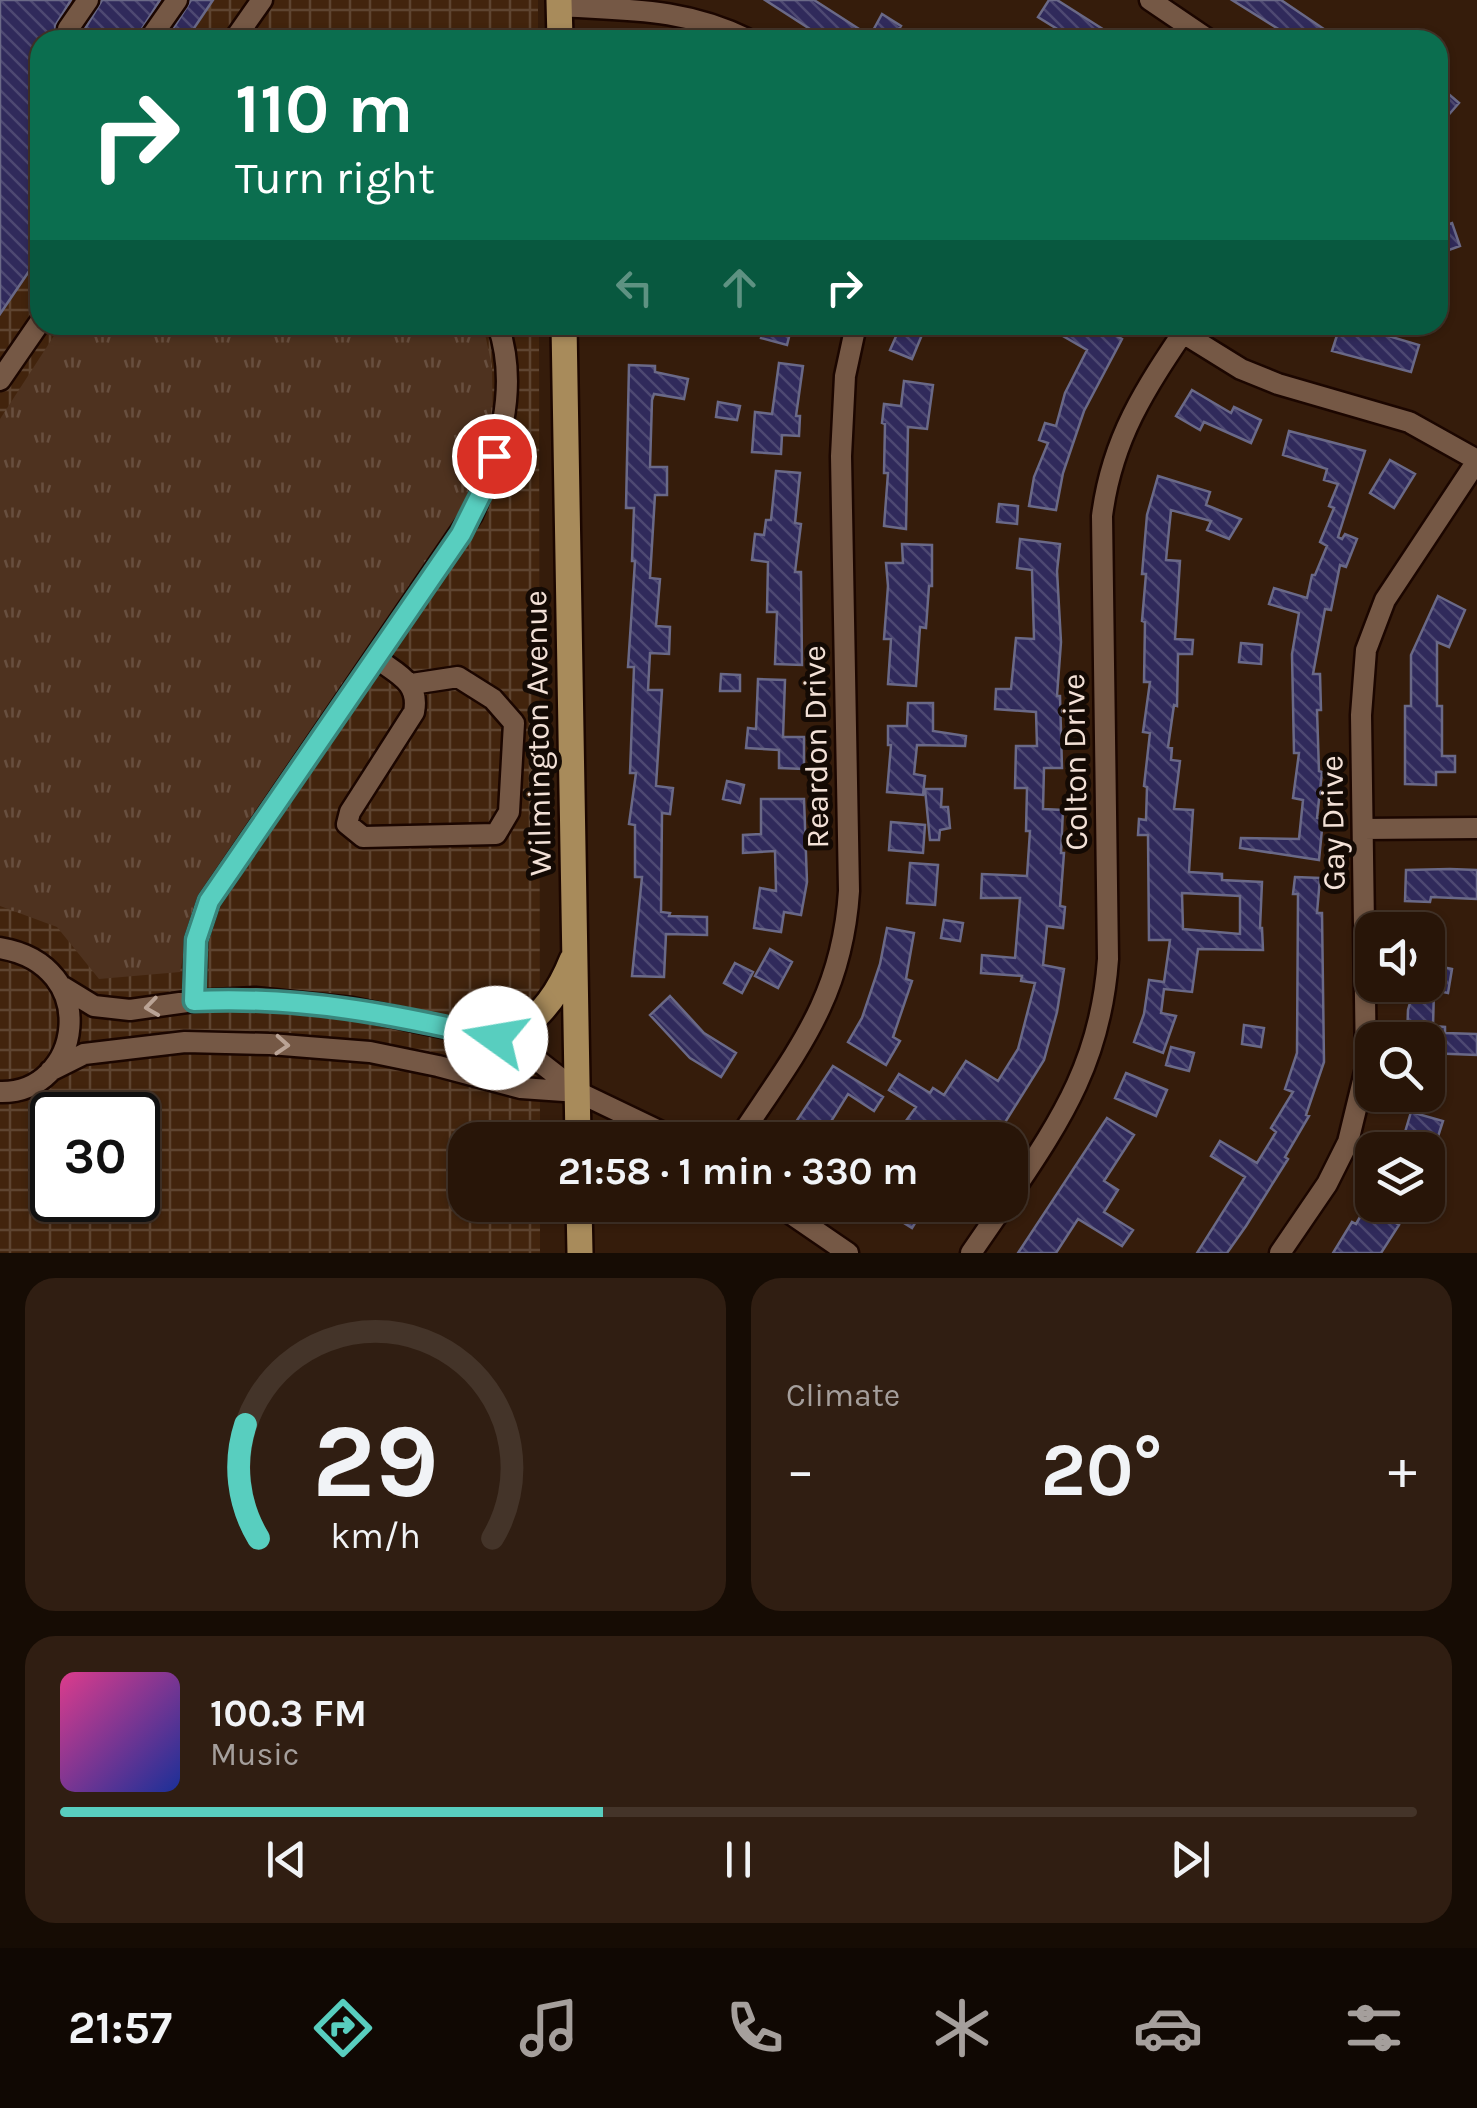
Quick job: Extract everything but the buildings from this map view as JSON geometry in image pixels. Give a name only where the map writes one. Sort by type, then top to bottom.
[{"type":"main road","points":[[559,3],[560,30]]},
{"type":"main road","name":"Wilmington Avenue","points":[[564,335],[578,1122]]},
{"type":"main road","points":[[496,1038],[521,1029],[546,1006],[574,956]]},
{"type":"main road","points":[[580,1253],[581,1222]]},
{"type":"street","points":[[68,30],[88,0]]},
{"type":"street","points":[[157,30],[177,0]]},
{"type":"street","points":[[241,30],[262,0]]},
{"type":"street","points":[[1150,0],[1194,30]]},
{"type":"street","points":[[559,3],[665,12],[695,17],[726,30]]},
{"type":"street","points":[[0,380],[31,335]]},
{"type":"street","points":[[194,1001],[196,940],[209,901],[461,534],[488,480],[507,400],[501,335]]},
{"type":"street","name":"Reardon Drive","points":[[750,1122],[818,1018],[846,934],[849,891],[841,456],[844,376],[854,335]]},
{"type":"street","name":"Colton Drive","points":[[1028,1169],[1060,1121],[1100,1027],[1108,959],[1102,516],[1106,484],[1123,430],[1176,335]]},
{"type":"street","points":[[1190,335],[1241,369],[1278,384],[1409,422],[1477,460]]},
{"type":"street","name":"Gay Drive","points":[[1280,1253],[1327,1184],[1348,1142],[1366,1068],[1361,716],[1366,650],[1385,600],[1477,460]]},
{"type":"street","points":[[376,658],[412,684],[417,697],[414,712],[350,812],[347,824],[363,837],[496,834],[509,812],[514,723],[506,711],[470,682],[444,678],[412,684]]},
{"type":"street","points":[[1364,829],[1477,828]]},
{"type":"street","points":[[0,948],[21,952],[44,964],[62,987],[70,1011],[69,1036],[50,1072]]},
{"type":"street","points":[[62,987],[94,1006],[130,1010],[255,998],[352,1008],[514,1042],[578,1092],[640,1122]]},
{"type":"street","points":[[0,1092],[29,1086],[84,1054],[185,1042],[370,1052],[522,1088],[578,1092]]},
{"type":"street","points":[[801,1222],[842,1252]]},
{"type":"street","points":[[972,1253],[993,1222]]},
{"type":"shaded area","points":[[0,0],[538,0],[538,30],[30,30],[30,335],[539,335],[540,1122],[448,1122],[448,1222],[540,1222],[540,1253],[0,1253]]},
{"type":"green space","points":[[55,335],[485,335],[492,366],[493,431],[465,516],[193,908],[180,972],[99,979],[57,927],[0,906],[0,419]]},
{"type":"route","points":[[494,456],[488,480],[461,534],[209,901],[196,940],[194,1001],[255,998],[352,1008],[496,1038]]}]
